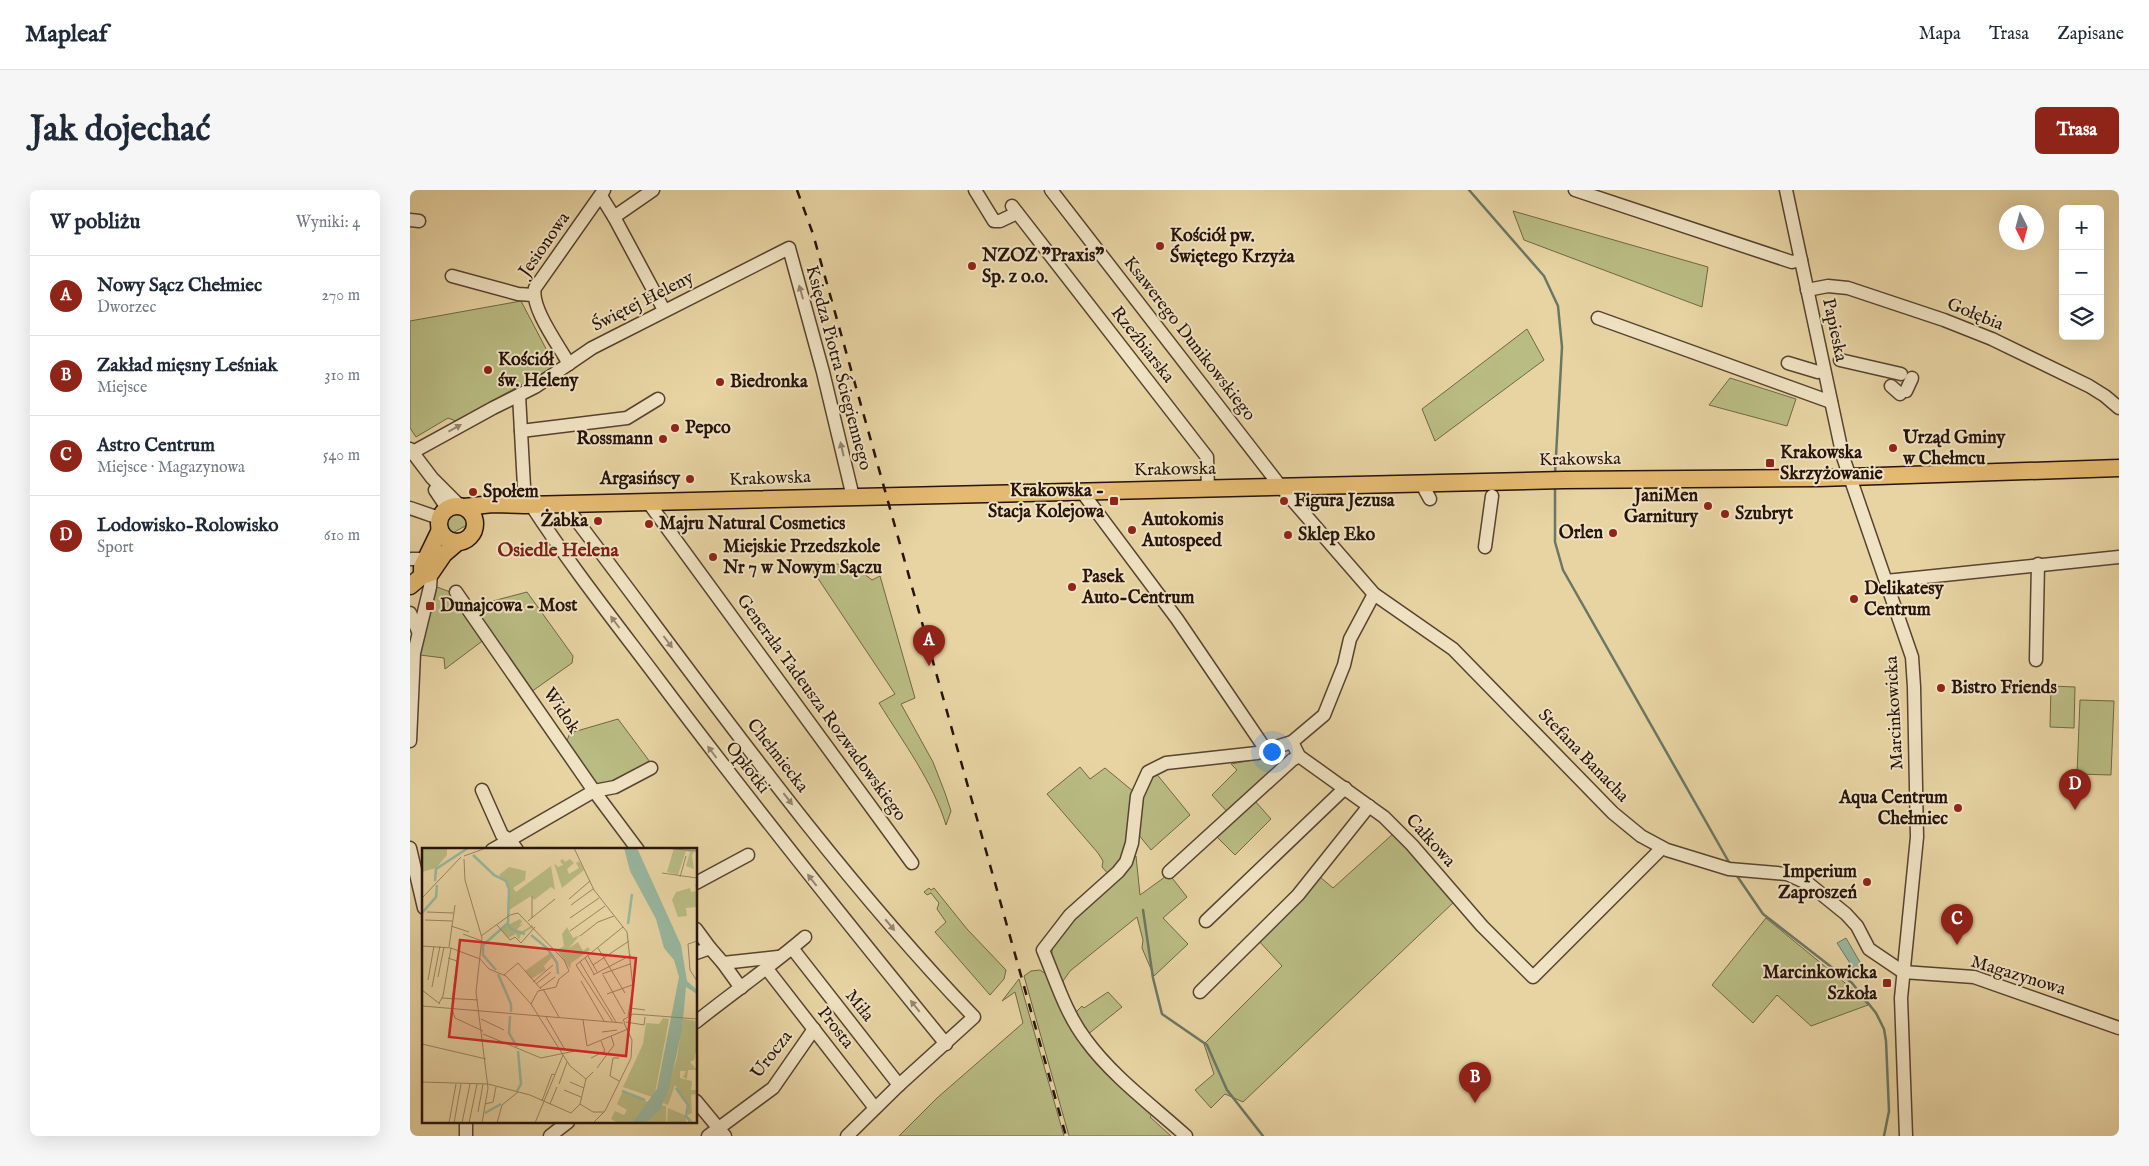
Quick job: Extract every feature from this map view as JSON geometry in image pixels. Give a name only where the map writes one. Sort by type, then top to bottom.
[{"type":"main road","name":"Krakowska","points":[[450,514],[493,504],[528,505],[1557,480],[1848,477],[2119,468]]},
{"type":"main road","points":[[419,571],[458,542],[471,536],[475,527],[503,505]]},
{"type":"main road","points":[[450,514],[472,512],[475,527]]},
{"type":"main road","points":[[450,514],[447,539],[458,542]]},
{"type":"main road","points":[[419,571],[450,514]]},
{"type":"street","points":[[614,217],[653,190]]},
{"type":"street","name":"Rzeźbiarska","points":[[975,190],[994,221],[1000,221],[1015,210],[1207,457],[1208,489]]},
{"type":"street","name":"Ksawerego Dunikowskiego","points":[[1051,190],[1281,487]]},
{"type":"street","points":[[1575,190],[1792,262],[1801,260]]},
{"type":"street","name":"Papieska","points":[[1786,190],[1848,477]]},
{"type":"street","points":[[602,193],[664,310]]},
{"type":"street","name":"Jesionowa","points":[[570,364],[538,310],[533,295],[535,288],[602,193]]},
{"type":"street","name":"Świętej Heleny","points":[[411,450],[554,377],[592,348],[789,248]]},
{"type":"street","name":"Księdza Piotra Ściegiennego","points":[[789,248],[824,372],[853,497]]},
{"type":"street","name":"Jesionowa","points":[[452,276],[518,294],[533,295]]},
{"type":"street","name":"Gołębia","points":[[1807,290],[1828,286],[1848,288],[1944,320],[1992,339],[2088,386],[2105,396],[2119,408]]},
{"type":"street","points":[[1598,318],[1831,402]]},
{"type":"street","points":[[1840,360],[1907,376],[1899,390]]},
{"type":"street","points":[[1788,364],[1818,372]]},
{"type":"street","points":[[520,395],[521,431],[528,505]]},
{"type":"street","points":[[521,431],[627,418],[658,399]]},
{"type":"street","points":[[411,450],[433,483],[450,514]]},
{"type":"street","name":"Marcinkowicka","points":[[1848,477],[1912,656],[1917,837],[1901,998],[1906,1136]]},
{"type":"street","name":"Krakowska","points":[[411,508],[425,503],[433,483]]},
{"type":"street","name":"Stefana Banacha","points":[[1281,487],[1374,594],[1453,649],[1612,813],[1640,836],[1662,848],[1704,863],[1732,870],[1787,874],[1809,884],[1846,914],[1856,926],[1868,949],[1903,972]]},
{"type":"street","points":[[1082,492],[1177,619],[1266,750]]},
{"type":"street","points":[[1485,547],[1492,496]]},
{"type":"street","name":"Generała Tadeusza Rozwadowskiego","points":[[648,502],[912,863]]},
{"type":"street","name":"Chełmiecka","points":[[567,504],[580,525],[837,862],[915,955],[974,1017],[946,1044]]},
{"type":"street","name":"Opłotki","points":[[528,505],[716,756],[832,904],[946,1044]]},
{"type":"street","name":"Krakowska","points":[[411,508],[450,514]]},
{"type":"street","points":[[1886,581],[2119,557]]},
{"type":"street","points":[[2036,660],[2038,564]]},
{"type":"street","points":[[410,741],[412,653],[430,587],[419,571]]},
{"type":"street","name":"Widok","points":[[456,592],[594,791],[637,848]]},
{"type":"street","points":[[1186,1136],[1110,1066],[1085,1040],[1072,1019],[1043,950],[1070,915],[1118,872],[1126,862],[1132,844],[1137,796],[1148,772],[1166,763],[1236,756],[1292,742],[1324,715],[1344,665],[1350,639],[1374,594]]},
{"type":"street","points":[[410,613],[418,632]]},
{"type":"street","name":"Całkowa","points":[[1292,742],[1299,756],[1370,806],[1412,845],[1482,926],[1533,977],[1662,848]]},
{"type":"street","points":[[1169,872],[1292,760],[1299,756]]},
{"type":"street","points":[[501,848],[514,845],[594,791],[615,787],[651,768]]},
{"type":"street","points":[[1206,921],[1345,788]]},
{"type":"street","points":[[482,790],[502,835],[514,845]]},
{"type":"street","points":[[1200,992],[1298,895],[1370,806]]},
{"type":"street","points":[[410,848],[420,879],[422,894]]},
{"type":"street","points":[[698,882],[748,855]]},
{"type":"street","points":[[698,932],[741,988]]},
{"type":"street","points":[[698,1020],[767,969],[778,957],[805,937]]},
{"type":"street","points":[[698,952],[710,948]]},
{"type":"street","name":"Miła","points":[[792,948],[899,1085]]},
{"type":"street","points":[[723,963],[778,957]]},
{"type":"street","name":"Prosta","points":[[767,969],[875,1108]]},
{"type":"street","name":"Magazynowa","points":[[1903,972],[1974,977],[2119,1028]]},
{"type":"street","name":"Urocza","points":[[717,1133],[773,1088],[814,1029]]},
{"type":"street","points":[[847,1136],[899,1085],[946,1044]]},
{"type":"street","points":[[698,1104],[717,1133]]},
{"type":"street","points":[[550,1136],[565,1124]]},
{"type":"green space","points":[[1513,211],[1708,267],[1702,307],[1524,240]]},
{"type":"green space","points":[[521,301],[555,366],[456,421],[448,418],[416,437],[410,428],[410,321]]},
{"type":"green space","points":[[1527,329],[1544,360],[1435,441],[1422,409]]},
{"type":"green space","points":[[1730,378],[1796,399],[1787,426],[1709,405]]},
{"type":"green space","points":[[452,512],[463,514],[467,525],[449,535],[442,527],[444,520]]},
{"type":"green space","points":[[818,562],[854,566],[872,580],[880,576],[915,698],[901,704],[933,762],[945,793],[951,811],[946,825],[925,778],[879,703],[895,694],[809,565]]},
{"type":"green space","points":[[437,587],[453,593],[485,639],[445,669],[444,658],[420,655]]},
{"type":"green space","points":[[527,592],[573,656],[572,663],[531,692],[470,607]]},
{"type":"green space","points":[[2051,686],[2075,687],[2074,728],[2050,727]]},
{"type":"green space","points":[[2080,700],[2114,701],[2111,775],[2077,774]]},
{"type":"green space","points":[[618,719],[650,762],[603,788],[595,785],[566,743],[570,733]]},
{"type":"green space","points":[[1280,755],[1289,760],[1230,815],[1212,795],[1237,770],[1231,764]]},
{"type":"green space","points":[[1080,767],[1090,779],[1105,768],[1134,792],[1127,851],[1110,876],[1102,867],[1103,861],[1098,853],[1047,794]]},
{"type":"green space","points":[[1155,772],[1190,815],[1151,850],[1138,834],[1140,799]]},
{"type":"green space","points":[[1255,801],[1271,819],[1235,855],[1216,836]]},
{"type":"green space","points":[[1394,833],[1455,901],[1243,1102],[1225,1094],[1211,1108],[1195,1090],[1214,1074],[1204,1044],[1282,966],[1257,939],[1320,877],[1333,888]]},
{"type":"green space","points":[[1136,856],[1140,895],[1169,874],[1187,897],[1163,918],[1188,944],[1154,976],[1142,948],[1143,940],[1137,917],[1070,971],[1063,981],[1073,1009],[1052,957],[1055,943],[1070,924],[1116,880]]},
{"type":"green space","points":[[929,888],[931,890],[934,888],[967,929],[1006,970],[1004,979],[990,995],[935,932],[946,922],[937,909],[939,903],[931,893],[927,895],[924,892]]},
{"type":"green space","points":[[1766,918],[1856,992],[1868,1005],[1811,1026],[1777,995],[1753,1023],[1712,985]]},
{"type":"green space","points":[[1040,970],[1049,976],[1064,1012],[1153,1114],[1150,1117],[1171,1136],[1069,1136],[1024,976],[1031,971]]},
{"type":"green space","points":[[1019,979],[1064,1136],[899,1136],[937,1098],[1023,1023],[1015,992],[1002,1001]]},
{"type":"green space","points":[[1108,992],[1122,1007],[1087,1035],[1074,1014],[1082,1006],[1084,1008]]},
{"type":"shaded area","points":[[1846,938],[1861,964],[1855,971],[1837,943]]},
{"type":"waterway","points":[[1469,190],[1544,276],[1558,306],[1562,347],[1555,474]]},
{"type":"waterway","points":[[1555,485],[1555,542],[1563,570],[1730,864]]},
{"type":"waterway","points":[[1735,873],[1763,914],[1852,983],[1876,1013],[1884,1029],[1886,1041],[1889,1111],[1884,1136]]},
{"type":"waterway","points":[[1143,910],[1153,978],[1162,1014],[1207,1045],[1227,1090],[1263,1136]]},
{"type":"railway","points":[[797,190],[813,234],[1066,1136]]},
{"type":"place","name":"Kościół pw. Świętego Krzyża","points":[[1160,246]]},
{"type":"place","name":"NZOZ \"Praxis\" Sp. z o.o.","points":[[972,266]]},
{"type":"place","name":"Kościół św. Heleny","points":[[488,370]]},
{"type":"place","name":"Biedronka","points":[[720,382]]},
{"type":"place","name":"Pepco","points":[[675,428]]},
{"type":"place","name":"Rossmann","points":[[663,439]]},
{"type":"place","name":"Urząd Gminy w Chełmcu","points":[[1893,448]]},
{"type":"place","name":"Krakowska Skrzyżowanie","points":[[1770,463]]},
{"type":"place","name":"Argasińscy","points":[[690,479]]},
{"type":"place","name":"Społem","points":[[473,492]]},
{"type":"place","name":"Krakowska - Stacja Kolejowa","points":[[1114,501]]},
{"type":"place","name":"Figura Jezusa","points":[[1284,501]]},
{"type":"place","name":"JaniMen Garnitury","points":[[1708,506]]},
{"type":"place","name":"Szubryt","points":[[1725,514]]},
{"type":"place","name":"Żabka","points":[[598,521]]},
{"type":"place","name":"Majru Natural Cosmetics","points":[[649,524]]},
{"type":"place","name":"Autokomis Autospeed","points":[[1132,530]]},
{"type":"place","name":"Orlen","points":[[1613,533]]},
{"type":"place","name":"Sklep Eko","points":[[1288,535]]},
{"type":"place","name":"Miejskie Przedszkole Nr 7 w Nowym Sączu","points":[[713,557]]},
{"type":"place","name":"Pasek Auto-Centrum","points":[[1072,587]]},
{"type":"place","name":"Delikatesy Centrum","points":[[1854,599]]},
{"type":"place","name":"Dunajcowa - Most","points":[[430,606]]},
{"type":"place","name":"Nowy Sącz Chełmiec","points":[[929,666]]},
{"type":"place","name":"Bistro Friends","points":[[1941,688]]},
{"type":"place","name":"Aqua Centrum Chełmiec","points":[[1958,808]]},
{"type":"place","name":"Lodowisko-Rolowisko","points":[[2075,810]]},
{"type":"place","name":"Imperium Zaproszeń","points":[[1867,882]]},
{"type":"place","name":"Astro Centrum","points":[[1957,945]]},
{"type":"place","name":"Marcinkowicka Szkoła","points":[[1887,983]]},
{"type":"place","name":"Zakład mięsny Leśniak","points":[[1475,1103]]},
{"type":"district","name":"Osiedle Helena","points":[[558,551]]}]
